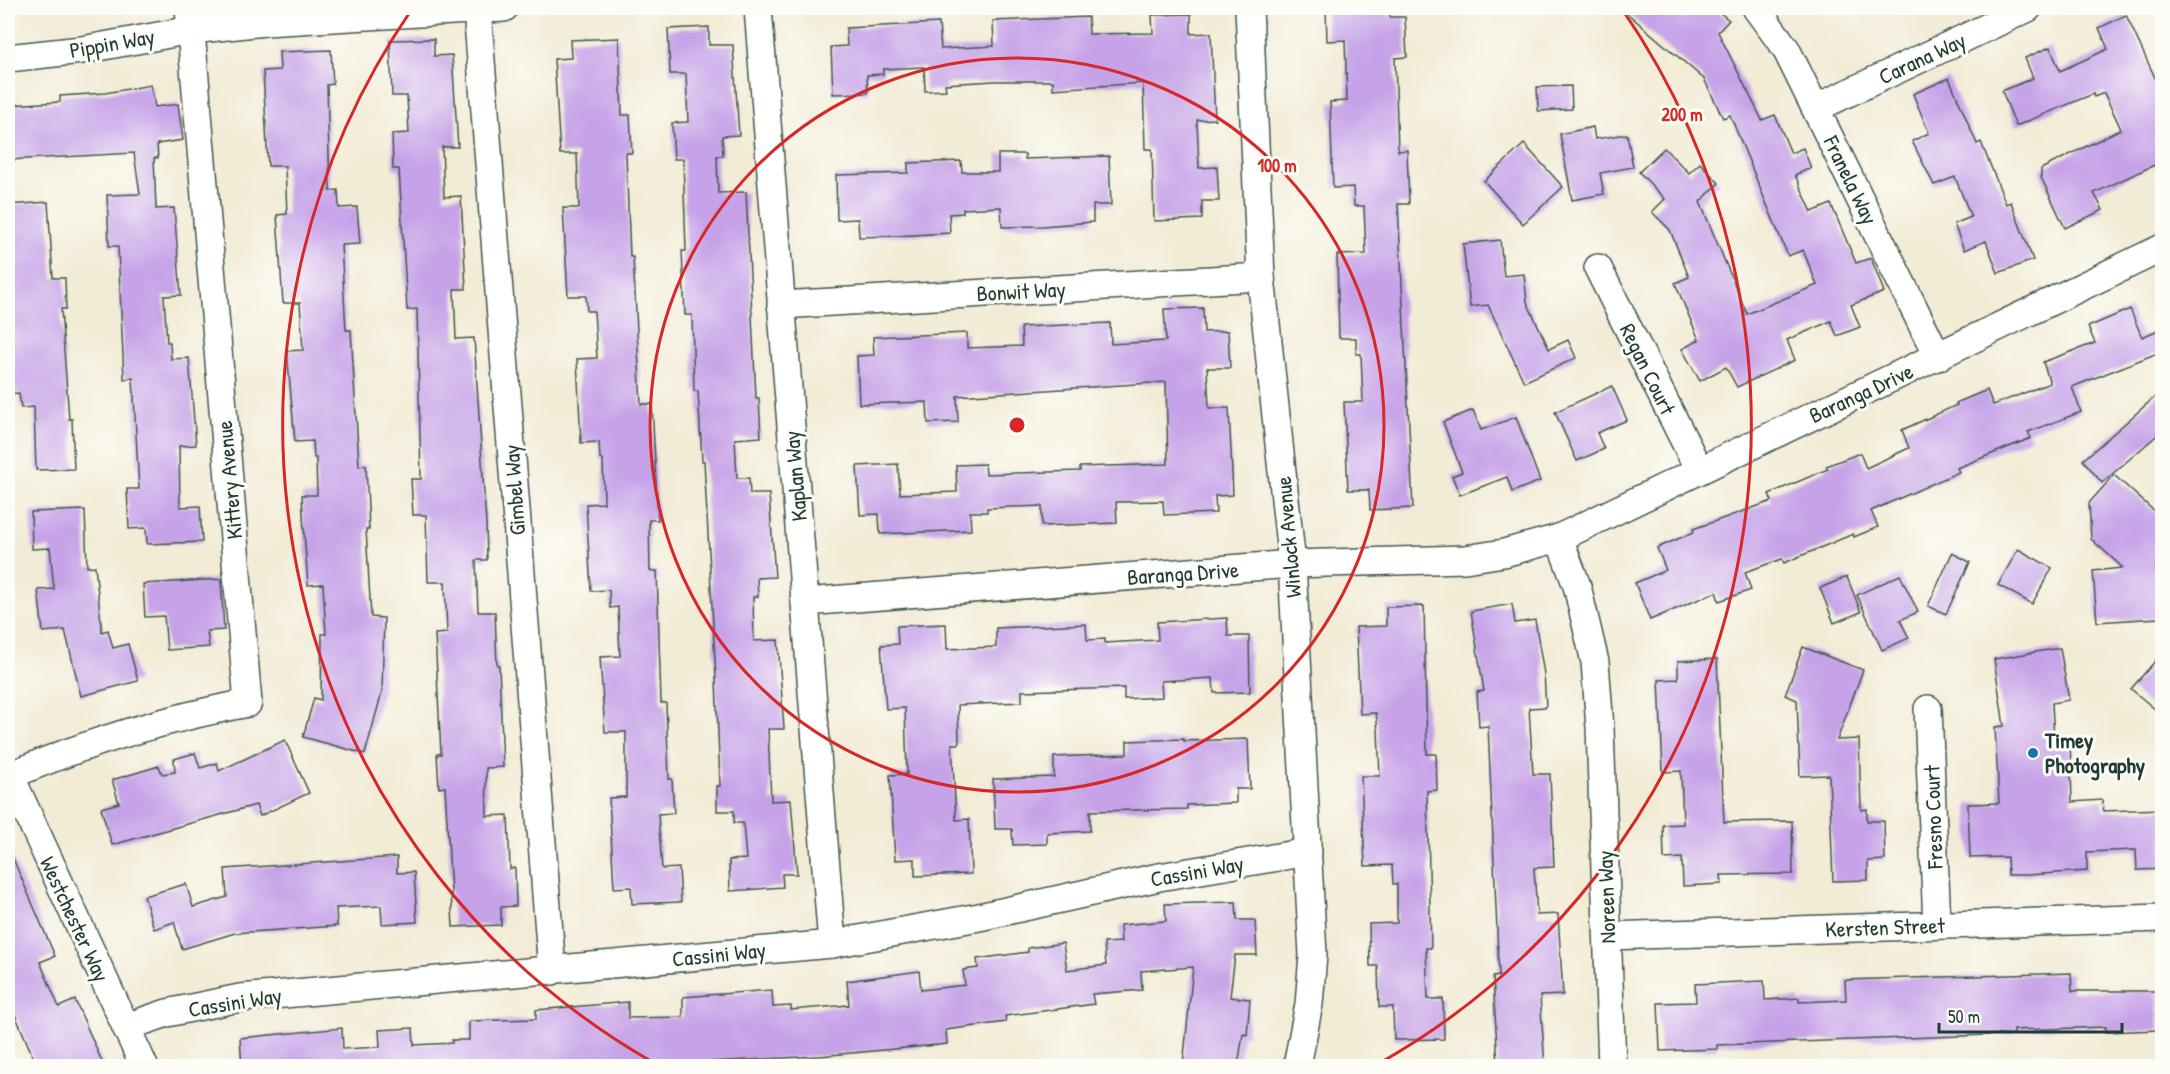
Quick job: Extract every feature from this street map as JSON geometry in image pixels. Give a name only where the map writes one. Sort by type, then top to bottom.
[{"type":"street","name":"Pippin Way","points":[[8,58],[82,50],[190,19],[265,22],[504,8]]},
{"type":"street","name":"Kaplan Way","points":[[758,8],[832,944]]},
{"type":"street","name":"Winlock Avenue","points":[[1249,8],[1261,277],[1292,564],[1313,955],[1309,1004],[1297,1066]]},
{"type":"street","name":"Franela Way","points":[[1756,8],[1786,49],[1938,357]]},
{"type":"street","name":"Carana Way","points":[[1816,108],[2028,8]]},
{"type":"street","name":"Gimbel Way","points":[[477,9],[552,971]]},
{"type":"street","name":"Kittery Avenue","points":[[8,774],[124,732],[185,715],[248,703],[190,19]]},
{"type":"street","name":"Baranga Drive","points":[[805,602],[1292,564],[1465,559],[1504,553],[1559,538],[1698,470],[2161,254]]},
{"type":"street","name":"Regan Court","points":[[1599,268],[1698,470]]},
{"type":"street","name":"Bonwit Way","points":[[781,304],[1261,277]]},
{"type":"street","name":"Noreen Way","points":[[1559,538],[1587,625],[1595,662],[1600,728],[1612,1066]]},
{"type":"street","name":"Fresno Court","points":[[1928,709],[1937,925]]},
{"type":"street","name":"Westchester Way","points":[[8,774],[144,1066]]},
{"type":"street","name":"Cassini Way","points":[[126,1027],[167,1013],[240,998],[832,944],[979,917],[1159,877],[1308,852]]},
{"type":"street","name":"Kersten Street","points":[[1608,936],[2163,918]]},
{"type":"building","points":[[1326,8],[1390,8],[1390,17],[1405,17],[1407,57],[1395,58],[1398,151],[1407,150],[1409,204],[1398,204],[1413,508],[1370,510],[1369,490],[1348,490],[1344,402],[1363,402],[1361,354],[1356,354],[1356,338],[1339,338],[1337,255],[1366,254],[1364,206],[1354,206],[1353,187],[1333,188],[1330,102],[1347,101],[1345,40],[1327,41]]},
{"type":"building","points":[[1621,8],[1714,8],[1729,20],[1718,32],[1762,120],[1775,115],[1791,153],[1803,148],[1811,168],[1795,175],[1812,212],[1831,204],[1856,263],[1871,258],[1884,292],[1851,305],[1860,327],[1837,336],[1831,321],[1787,340],[1795,360],[1737,387],[1726,367],[1700,381],[1682,349],[1699,340],[1675,283],[1689,277],[1670,230],[1652,212],[1665,199],[1639,172],[1664,148],[1689,173],[1700,163],[1719,183],[1700,202],[1747,314],[1817,285],[1803,250],[1788,256],[1730,115],[1723,118],[1704,79]]},
{"type":"building","points":[[1191,14],[1191,34],[1211,33],[1215,119],[1197,120],[1199,168],[1217,167],[1219,201],[1202,201],[1202,219],[1154,221],[1152,149],[1145,149],[1143,83],[1053,89],[1053,81],[995,81],[945,84],[946,90],[925,91],[924,67],[883,69],[883,74],[867,75],[868,93],[833,94],[831,47],[847,46],[846,28],[939,23],[941,49],[994,46],[993,21],[1088,17],[1089,34],[1153,33],[1152,15]]},
{"type":"building","points":[[2126,15],[2163,95],[2163,161],[2094,193],[2103,210],[2065,228],[2041,177],[2041,169],[2121,129],[2104,93],[2094,97],[2093,94],[2016,126],[2002,91],[2033,78],[2025,58],[2050,47],[2060,71],[2108,49],[2099,28]]},
{"type":"building","points":[[709,27],[709,45],[733,45],[739,135],[722,136],[723,156],[717,156],[718,193],[746,192],[756,398],[759,398],[761,437],[735,439],[737,478],[749,478],[750,494],[769,494],[775,577],[757,578],[758,597],[753,597],[754,641],[778,640],[784,729],[768,729],[771,801],[791,800],[797,874],[782,874],[783,887],[730,891],[729,860],[746,859],[743,823],[734,823],[734,811],[717,811],[717,786],[720,786],[704,461],[702,461],[698,391],[694,391],[692,315],[685,315],[682,251],[686,251],[683,159],[674,159],[672,123],[688,122],[686,74],[670,74],[668,29]]},
{"type":"building","points":[[619,38],[622,115],[630,115],[632,153],[626,153],[630,257],[633,257],[641,404],[652,404],[658,520],[649,520],[650,571],[657,571],[661,703],[666,703],[669,779],[672,779],[674,813],[658,814],[662,869],[679,868],[681,902],[632,904],[631,887],[614,888],[609,798],[626,797],[626,732],[605,732],[600,657],[620,656],[618,607],[610,608],[609,590],[591,591],[586,504],[604,503],[603,459],[600,459],[599,442],[581,443],[577,359],[597,358],[594,311],[587,311],[586,296],[568,296],[563,208],[579,208],[577,154],[560,154],[554,59],[571,58],[570,40]]},
{"type":"building","points":[[434,39],[434,56],[452,55],[458,147],[442,147],[444,197],[461,196],[466,289],[454,289],[456,339],[474,338],[486,523],[487,560],[476,560],[478,612],[495,612],[497,665],[499,665],[503,767],[486,768],[487,816],[508,815],[510,869],[515,868],[516,906],[501,907],[501,925],[453,927],[445,787],[439,788],[437,754],[441,754],[435,634],[447,633],[445,582],[428,582],[426,515],[413,515],[411,479],[421,479],[417,309],[407,310],[399,169],[393,169],[392,134],[409,133],[407,96],[392,96],[390,40]]},
{"type":"building","points":[[331,50],[333,84],[327,85],[330,191],[338,190],[339,208],[357,207],[360,244],[341,245],[346,330],[351,330],[359,466],[366,465],[369,529],[366,529],[371,617],[384,618],[382,692],[365,754],[303,737],[314,698],[321,700],[322,634],[326,634],[323,584],[308,585],[304,532],[302,495],[317,495],[316,458],[314,458],[313,441],[295,442],[287,351],[303,350],[300,303],[283,303],[277,215],[287,214],[285,166],[268,166],[263,71],[280,70],[279,52]]},
{"type":"building","points":[[1949,78],[1977,144],[1981,142],[2006,204],[2011,202],[2033,260],[1998,273],[1986,241],[1964,250],[1954,224],[1971,217],[1955,177],[1934,185],[1912,141],[1929,133],[1913,94]]},
{"type":"building","points":[[151,85],[155,107],[178,104],[183,140],[157,144],[158,158],[154,158],[156,209],[174,208],[181,295],[164,296],[167,342],[170,342],[171,359],[189,358],[196,445],[179,446],[180,507],[200,506],[202,542],[147,544],[146,528],[129,529],[127,489],[139,489],[133,378],[124,379],[118,246],[109,246],[107,195],[140,194],[134,153],[8,160],[8,105],[60,102],[60,96],[105,93]]},
{"type":"building","points":[[1571,86],[1572,109],[1538,111],[1537,87]]},
{"type":"building","points":[[1593,127],[1595,139],[1627,134],[1633,167],[1600,173],[1604,194],[1572,200],[1560,134]]},
{"type":"building","points":[[1524,144],[1563,187],[1523,224],[1484,181]]},
{"type":"building","points":[[998,154],[1025,154],[1025,159],[1109,156],[1111,205],[1093,205],[1093,222],[1042,226],[1002,227],[1001,207],[963,209],[963,213],[949,214],[950,233],[859,237],[858,219],[837,220],[836,175],[908,173],[908,163],[961,161],[962,172],[998,172]]},
{"type":"building","points":[[48,202],[53,278],[65,278],[66,309],[61,309],[69,419],[72,419],[74,469],[36,470],[34,407],[21,408],[19,393],[8,394],[8,205]]},
{"type":"building","points":[[1500,240],[1504,276],[1524,274],[1527,302],[1549,349],[1568,340],[1576,358],[1524,382],[1488,305],[1470,307],[1463,244]]},
{"type":"building","points":[[1203,308],[1204,332],[1228,331],[1230,368],[1207,368],[1209,408],[1229,408],[1233,495],[1215,496],[1216,513],[1164,515],[1163,501],[1116,502],[1117,523],[1042,526],[1042,506],[987,508],[987,512],[970,512],[971,530],[880,534],[879,514],[860,515],[857,466],[898,464],[900,494],[957,492],[956,465],[985,464],[986,474],[1080,471],[1080,467],[1168,464],[1166,382],[957,396],[958,422],[928,423],[927,402],[859,404],[857,356],[874,355],[873,337],[967,333],[967,348],[1022,346],[1021,327],[1110,323],[1111,344],[1166,341],[1164,309]]},
{"type":"building","points":[[2130,309],[2142,337],[2163,328],[2163,351],[2072,387],[2081,412],[2028,432],[2031,438],[1957,468],[1959,472],[1871,511],[1878,527],[1854,537],[1853,534],[1784,563],[1782,559],[1745,572],[1751,590],[1719,601],[1716,592],[1650,620],[1635,583],[1666,570],[1657,548],[1694,532],[1693,529],[1772,501],[1769,494],[1828,469],[1826,466],[1860,453],[1866,468],[1909,448],[1902,430],[1957,405],[1956,403],[1987,390],[1993,405],[2050,383],[2043,362],[2095,343],[2088,327]]},
{"type":"building","points":[[1612,386],[1627,420],[1597,433],[1604,449],[1577,461],[1555,412]]},
{"type":"building","points":[[2163,390],[2163,430],[2102,483],[2083,460]]},
{"type":"building","points":[[1473,410],[1481,430],[1516,417],[1540,481],[1512,492],[1507,477],[1460,495],[1452,476],[1462,472],[1443,422]]},
{"type":"building","points":[[2114,475],[2163,519],[2163,557],[2156,565],[2159,618],[2097,622],[2093,571],[2123,568],[2091,539],[2089,503]]},
{"type":"building","points":[[85,510],[87,567],[95,566],[102,632],[108,630],[113,648],[128,644],[138,681],[81,696],[65,630],[43,632],[38,590],[54,589],[50,548],[32,549],[31,512]]},
{"type":"building","points":[[2018,549],[2052,568],[2032,604],[1998,585]]},
{"type":"building","points":[[1952,553],[1970,562],[1946,614],[1928,606]]},
{"type":"building","points":[[1900,575],[1918,612],[1900,620],[1909,638],[1882,650],[1857,595]]},
{"type":"building","points":[[1847,577],[1861,612],[1834,623],[1820,588]]},
{"type":"building","points":[[221,579],[224,630],[207,631],[209,647],[167,650],[164,616],[145,617],[143,584]]},
{"type":"building","points":[[1512,604],[1515,623],[1535,620],[1544,674],[1546,707],[1529,708],[1533,774],[1550,774],[1554,867],[1534,868],[1537,915],[1558,914],[1563,995],[1540,996],[1545,1066],[1498,1066],[1493,977],[1499,976],[1488,726],[1479,727],[1477,692],[1484,691],[1471,611]]},
{"type":"building","points":[[1424,606],[1427,754],[1436,754],[1437,790],[1427,791],[1431,948],[1426,948],[1428,999],[1443,999],[1444,1039],[1394,1040],[1393,1007],[1379,1007],[1378,966],[1370,966],[1369,924],[1397,923],[1397,884],[1393,884],[1392,865],[1365,866],[1361,776],[1380,776],[1376,713],[1360,714],[1356,627],[1386,626],[1386,607]]},
{"type":"building","points":[[1227,618],[1228,636],[1249,636],[1250,692],[1214,693],[1213,678],[1161,681],[1162,697],[1124,699],[1124,688],[1022,691],[1022,702],[958,705],[959,744],[952,744],[956,820],[969,819],[971,874],[915,876],[915,859],[895,860],[890,775],[907,774],[905,708],[886,709],[881,645],[898,644],[897,626],[946,624],[947,649],[996,647],[996,628],[1086,624],[1087,640],[1105,639],[1105,643],[1158,640],[1157,622]]},
{"type":"building","points":[[1803,647],[1863,670],[1837,740],[1859,739],[1861,810],[1867,809],[1867,821],[1884,821],[1885,860],[1868,861],[1868,880],[1833,881],[1829,775],[1800,776],[1797,700],[1785,695]]},
{"type":"building","points":[[2060,648],[2069,700],[2052,703],[2054,738],[2070,737],[2072,802],[2102,800],[2103,811],[2163,809],[2163,869],[2137,870],[2136,850],[2087,852],[2087,871],[2027,875],[2008,875],[2007,857],[1970,858],[1968,804],[1999,803],[1995,727],[2004,726],[1994,659]]},
{"type":"building","points":[[2163,652],[2163,716],[2131,689]]},
{"type":"building","points":[[1717,659],[1724,822],[1792,821],[1793,874],[1721,875],[1722,884],[1683,886],[1682,858],[1664,859],[1663,825],[1683,824],[1681,771],[1663,772],[1659,680],[1678,679],[1678,661]]},
{"type":"building","points":[[1184,739],[1184,741],[1248,739],[1250,789],[1236,789],[1236,803],[1187,805],[1187,809],[1090,811],[1090,831],[1047,833],[1047,844],[1013,845],[1012,829],[995,829],[993,779],[1054,777],[1054,757],[1127,754],[1127,741]]},
{"type":"building","points":[[285,740],[309,793],[260,816],[256,805],[112,845],[101,808],[119,803],[112,780],[159,766],[162,774],[175,772],[174,759],[195,753],[200,768],[217,763],[219,771]]},
{"type":"building","points":[[8,847],[55,956],[40,962],[59,1007],[75,1000],[104,1066],[37,1066],[8,998]]},
{"type":"building","points":[[397,857],[397,873],[414,872],[417,922],[382,924],[381,906],[336,908],[337,926],[235,933],[182,949],[174,922],[154,929],[144,896],[186,884],[193,907],[227,897],[225,869]]},
{"type":"building","points":[[1236,902],[1237,920],[1255,920],[1257,955],[1235,955],[1230,997],[1250,999],[1247,1035],[1243,1034],[1238,1066],[1183,1066],[1193,967],[1141,971],[1142,990],[1092,994],[1094,1004],[1005,1016],[1006,1022],[946,1030],[947,1044],[820,1056],[710,1062],[710,1066],[242,1066],[240,1038],[342,1028],[343,1049],[380,1047],[379,1030],[413,1028],[414,1045],[452,1043],[452,1040],[469,1040],[469,1021],[536,1019],[536,1010],[628,1002],[628,1018],[683,1017],[683,997],[772,990],[773,1007],[791,1006],[791,1010],[849,1005],[847,981],[919,971],[921,990],[965,985],[963,970],[978,968],[977,959],[1028,952],[1028,948],[1063,943],[1067,970],[1106,965],[1104,943],[1121,942],[1120,925],[1166,921],[1165,904]]},
{"type":"building","points":[[2071,973],[2072,991],[2158,991],[2159,1030],[2106,1032],[2106,1027],[2014,1030],[2014,1034],[1717,1045],[1717,1049],[1660,1051],[1658,1003],[1696,1002],[1695,984],[1764,981],[1765,1000],[1799,998],[1799,1002],[1846,1000],[1845,980]]},
{"type":"place","name":"Timey Photography","points":[[2033,753]]}]
